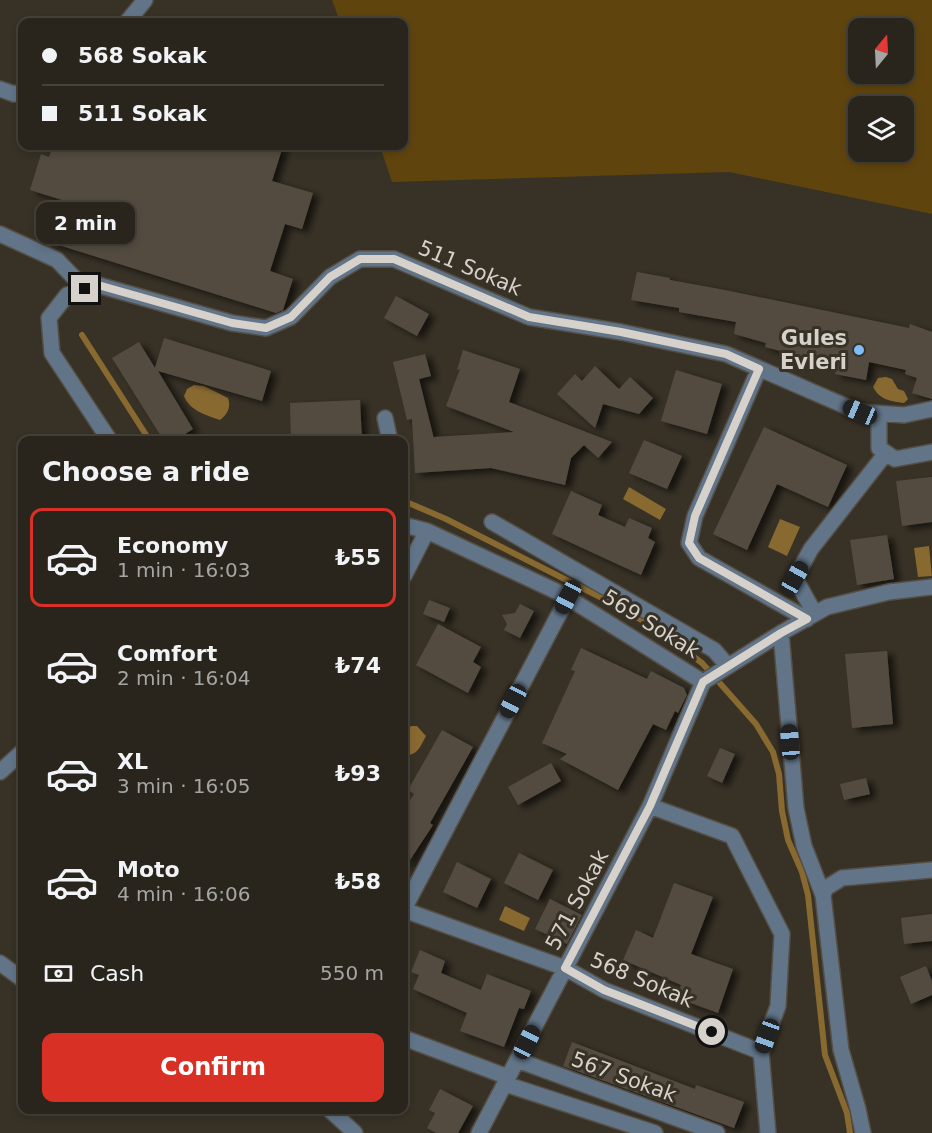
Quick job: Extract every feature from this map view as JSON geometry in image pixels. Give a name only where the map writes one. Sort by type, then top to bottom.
[{"type":"street","points":[[130,18],[145,0]]},
{"type":"street","points":[[0,89],[14,94],[18,93]]},
{"type":"street","points":[[0,234],[57,260],[85,289],[67,295],[49,318],[52,354],[107,436]]},
{"type":"street","name":"511 Sokak","points":[[85,289],[98,285],[232,323],[266,328],[291,317],[330,277],[360,259],[394,259],[529,317],[621,332],[726,354],[860,412],[904,415],[932,409]]},
{"type":"street","points":[[759,369],[695,516],[689,543],[699,558],[811,616]]},
{"type":"street","points":[[879,414],[879,448],[895,459],[932,452]]},
{"type":"street","points":[[385,418],[389,436]]},
{"type":"street","points":[[811,616],[795,578],[811,549],[886,453]]},
{"type":"street","points":[[492,522],[714,650],[724,669]]},
{"type":"street","name":"569 Sokak","points":[[408,526],[428,531],[568,597],[705,681]]},
{"type":"street","points":[[408,568],[428,531]]},
{"type":"street","points":[[705,681],[827,607],[889,592],[932,587]]},
{"type":"street","points":[[408,902],[568,597]]},
{"type":"street","points":[[781,633],[796,808],[804,846],[823,895],[841,1050],[863,1133]]},
{"type":"street","name":"571 Sokak","points":[[479,1133],[650,806],[705,681]]},
{"type":"street","points":[[0,772],[18,758]]},
{"type":"street","points":[[650,806],[732,836],[782,934],[778,1006],[761,1052],[768,1133]]},
{"type":"street","points":[[823,895],[826,888],[842,878],[932,870]]},
{"type":"street","name":"568 Sokak","points":[[408,911],[565,968],[604,990],[761,1052]]},
{"type":"street","points":[[0,963],[18,976]]},
{"type":"street","name":"567 Sokak","points":[[408,1040],[507,1080],[655,1133]]},
{"type":"street","name":"567 Sokak","points":[[517,1060],[717,1133]]},
{"type":"street","points":[[334,1114],[355,1133]]},
{"type":"shaded area","points":[[332,0],[932,0],[932,214],[729,172],[392,182],[381,150],[408,150],[408,18],[339,18]]},
{"type":"shaded area","points":[[878,378],[892,379],[898,389],[904,391],[908,399],[904,403],[886,399],[879,395],[873,387]]},
{"type":"shaded area","points":[[194,385],[204,386],[228,398],[228,410],[220,420],[199,412],[187,401],[184,396],[187,389]]},
{"type":"shaded area","points":[[629,487],[666,509],[660,520],[623,499]]},
{"type":"shaded area","points":[[780,519],[800,527],[787,556],[768,547]]},
{"type":"shaded area","points":[[929,546],[932,576],[918,577],[914,548]]},
{"type":"shaded area","points":[[411,726],[417,726],[426,736],[416,752],[409,755],[410,739],[408,729]]},
{"type":"shaded area","points":[[505,906],[530,918],[524,931],[499,920]]},
{"type":"building","points":[[52,150],[282,150],[272,181],[313,193],[302,229],[285,224],[270,271],[293,279],[283,310],[276,313],[49,242],[62,200],[30,190],[41,154],[49,157]]},
{"type":"building","points":[[637,272],[909,328],[910,324],[932,332],[932,399],[912,393],[917,378],[905,374],[906,370],[869,362],[866,380],[835,374],[837,360],[803,355],[803,357],[765,347],[766,343],[734,334],[736,322],[679,312],[679,308],[631,300]]},
{"type":"building","points":[[396,296],[429,314],[417,336],[384,318]]},
{"type":"building","points":[[164,338],[271,371],[262,401],[158,371],[193,429],[182,436],[161,436],[112,358],[139,342],[155,368]]},
{"type":"building","points":[[463,350],[520,369],[509,402],[612,442],[598,458],[584,445],[571,458],[565,485],[491,468],[415,473],[412,419],[407,420],[393,362],[425,354],[431,376],[419,379],[434,439],[434,437],[514,432],[446,406],[460,369],[457,370]]},
{"type":"building","points":[[595,366],[619,389],[630,377],[653,398],[639,414],[603,404],[595,428],[557,394],[575,374],[582,381]]},
{"type":"building","points":[[676,370],[722,384],[707,434],[661,421]]},
{"type":"building","points":[[360,400],[362,436],[291,436],[290,403]]},
{"type":"building","points":[[764,427],[847,465],[828,507],[777,484],[747,550],[713,534]]},
{"type":"building","points":[[644,440],[682,456],[667,489],[629,473]]},
{"type":"building","points":[[932,477],[932,522],[902,526],[896,481]]},
{"type":"building","points":[[571,491],[602,505],[598,515],[625,527],[629,518],[652,528],[648,538],[655,542],[641,575],[552,534]]},
{"type":"building","points":[[887,535],[894,579],[857,585],[850,540]]},
{"type":"building","points":[[429,600],[450,608],[444,622],[423,614]]},
{"type":"building","points":[[520,604],[534,611],[520,638],[504,630],[507,624],[502,615],[515,613]]},
{"type":"building","points":[[438,624],[481,647],[473,662],[481,667],[468,693],[416,665]]},
{"type":"building","points":[[581,648],[647,679],[651,671],[684,688],[687,695],[678,713],[675,711],[666,730],[653,724],[618,790],[560,759],[567,754],[542,743],[575,671],[571,670]]},
{"type":"building","points":[[887,651],[893,724],[852,728],[845,654]]},
{"type":"building","points":[[442,730],[473,747],[430,823],[433,825],[408,863],[408,803],[414,794],[408,790]]},
{"type":"building","points":[[720,748],[735,754],[722,783],[707,776]]},
{"type":"building","points":[[551,763],[561,781],[518,805],[508,787]]},
{"type":"building","points":[[866,778],[870,794],[844,800],[840,784]]},
{"type":"building","points":[[519,853],[553,870],[538,900],[504,883]]},
{"type":"building","points":[[457,862],[491,879],[477,908],[443,892]]},
{"type":"building","points":[[674,883],[713,897],[691,954],[733,969],[718,1013],[677,998],[681,985],[623,960],[636,930],[653,938]]},
{"type":"building","points":[[550,899],[582,915],[567,944],[535,929]]},
{"type":"building","points":[[932,914],[932,941],[904,944],[901,918]]},
{"type":"building","points":[[420,950],[445,961],[441,973],[481,990],[487,974],[531,991],[524,1009],[519,1008],[504,1047],[460,1031],[467,1013],[413,989],[419,975],[411,972]]},
{"type":"building","points":[[926,966],[932,981],[932,995],[911,1004],[900,977]]},
{"type":"building","points":[[572,1042],[695,1089],[696,1085],[744,1102],[734,1128],[563,1066]]},
{"type":"building","points":[[440,1089],[473,1106],[458,1133],[436,1133],[427,1128],[435,1113],[429,1110]]},
{"type":"waterway","points":[[82,335],[147,436]]},
{"type":"waterway","points":[[408,503],[446,519],[649,624],[702,663],[756,724],[773,752],[779,774],[782,811],[788,840],[802,872],[808,895],[825,1055],[847,1113],[850,1133]]},
{"type":"place","name":"Gules Evleri","points":[[859,350]]},
{"type":"route","points":[[85,289],[98,285],[232,323],[266,328],[291,317],[330,277],[360,259],[394,259],[529,317],[621,332],[726,354],[759,369],[695,516],[689,543],[699,558],[807,619],[703,682],[650,806],[565,968],[604,990],[712,1032]]}]
